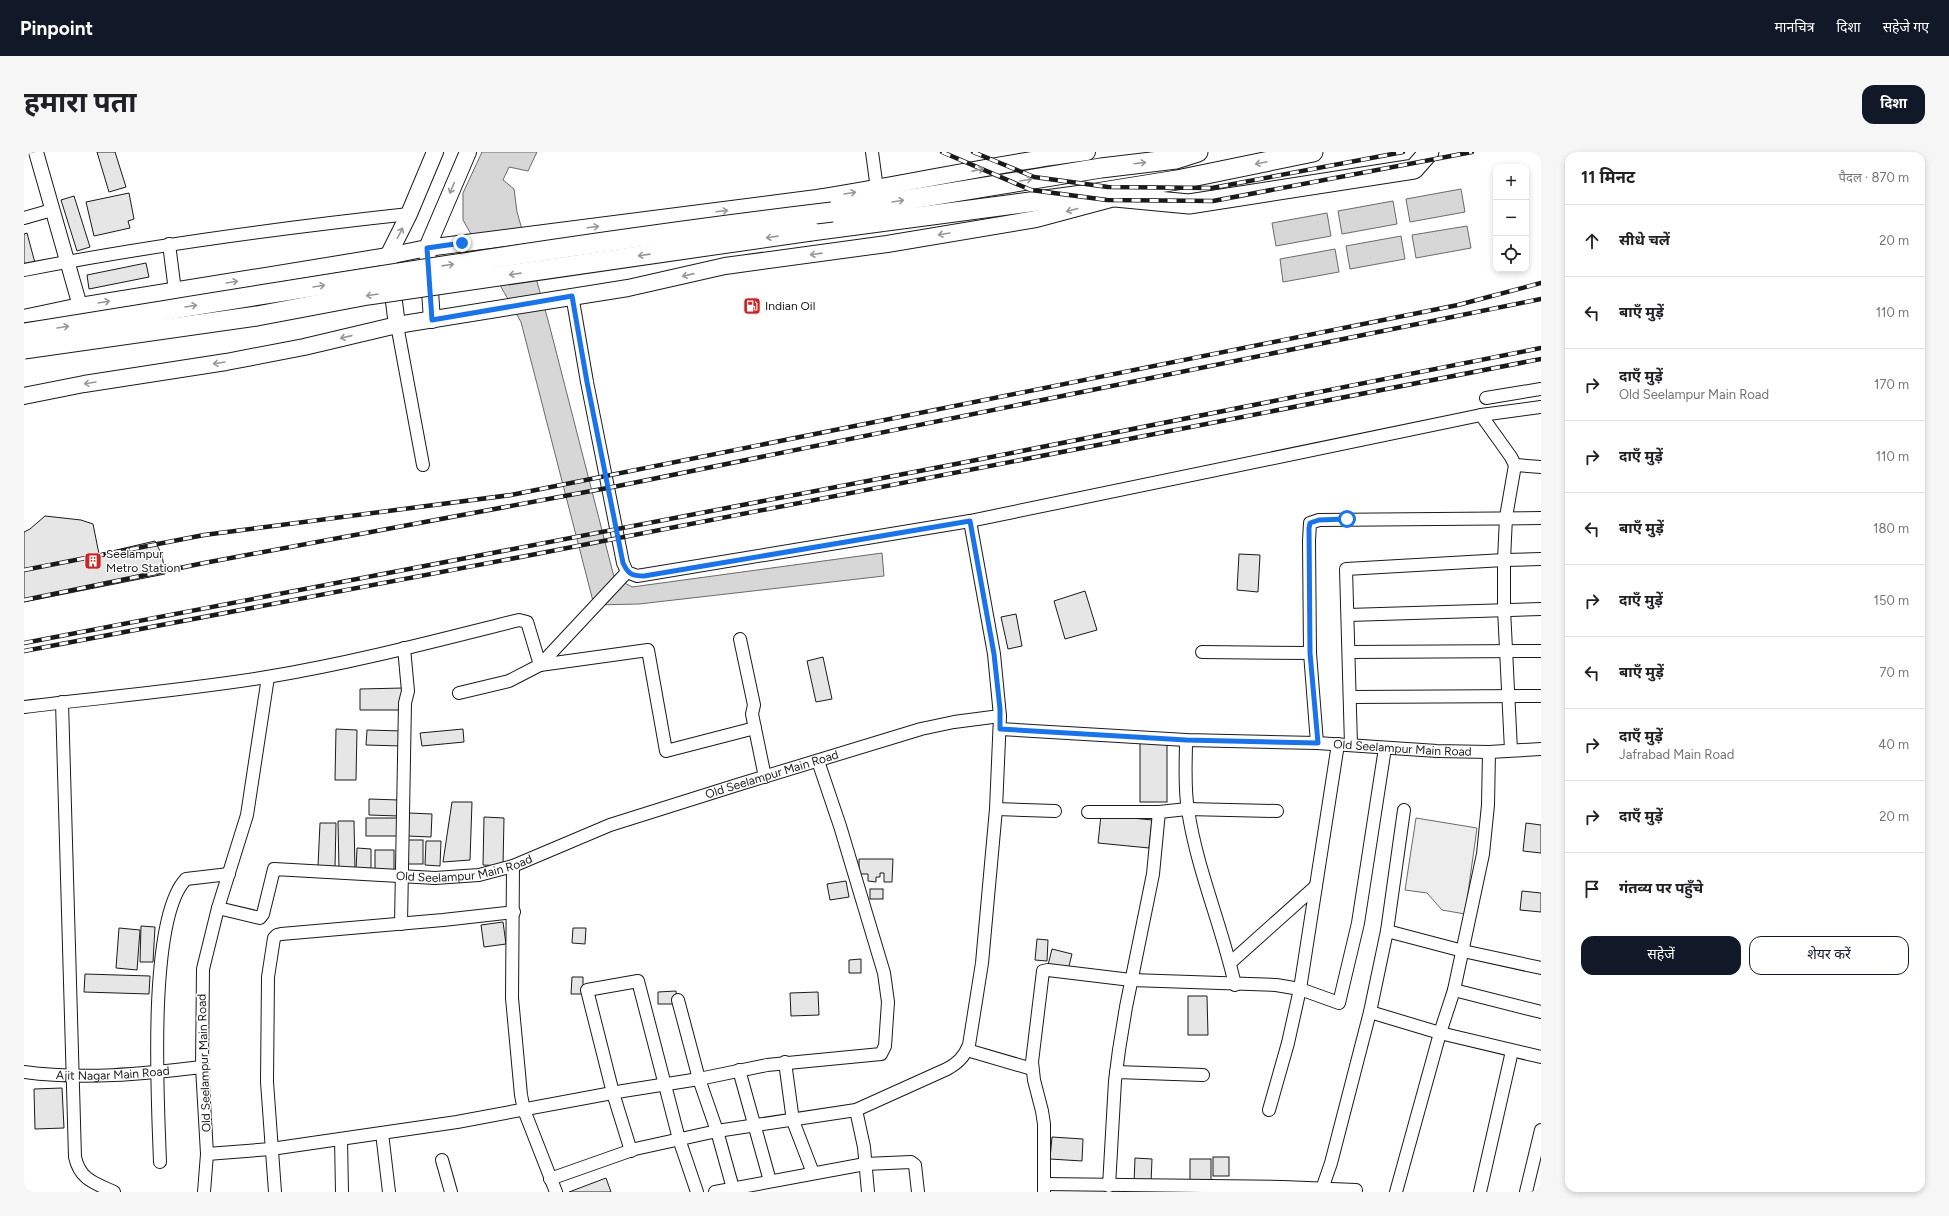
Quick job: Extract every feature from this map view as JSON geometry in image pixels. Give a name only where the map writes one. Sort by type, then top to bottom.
[{"type":"highway","points":[[24,333],[434,267],[726,225],[832,212],[1101,168],[1176,159],[1198,152]]},
{"type":"highway","points":[[24,349],[257,316],[368,296],[838,227],[1017,205],[1053,207],[1090,194],[1177,180],[1313,152]]},
{"type":"highway","points":[[1090,194],[1189,204],[1414,169],[1429,152]]},
{"type":"main road","points":[[397,325],[388,256],[409,214],[435,152]]},
{"type":"main road","points":[[432,320],[427,248],[468,152]]},
{"type":"main road","points":[[24,318],[80,306],[388,256],[427,248],[817,198],[877,189],[1051,156],[1088,152]]},
{"type":"main road","points":[[24,396],[84,384],[240,359],[397,325],[654,283],[725,266],[887,244],[1036,219],[1053,207],[1119,197],[1177,180]]},
{"type":"street","points":[[36,152],[80,306]]},
{"type":"street","points":[[872,152],[877,189]]},
{"type":"street","points":[[24,218],[52,210]]},
{"type":"street","points":[[24,270],[168,244],[293,227],[409,214]]},
{"type":"street","points":[[168,244],[175,291]]},
{"type":"street","points":[[540,665],[624,575],[623,563],[587,382],[572,296]]},
{"type":"street","points":[[397,325],[422,465]]},
{"type":"street","points":[[1486,398],[1541,389]]},
{"type":"street","points":[[624,575],[644,576],[970,521],[1481,415],[1541,407]]},
{"type":"street","points":[[1481,415],[1513,461],[1506,517],[1504,560],[1504,609],[1511,750]]},
{"type":"street","points":[[1513,461],[1541,467]]},
{"type":"street","points":[[1318,743],[1310,653],[1310,523],[1314,521],[1506,517],[1541,518]]},
{"type":"street","points":[[550,1179],[631,1151],[717,1130],[856,1110],[955,1065],[964,1056],[967,1050],[982,963],[996,809],[1000,732],[1000,716],[994,654],[970,521]]},
{"type":"street","points":[[1351,745],[1351,697],[1346,572],[1348,569],[1541,559]]},
{"type":"street","points":[[1348,615],[1541,608]]},
{"type":"street","points":[[24,707],[268,677],[523,621],[528,625],[540,665]]},
{"type":"street","points":[[740,639],[754,705],[752,714],[765,777]]},
{"type":"street","points":[[401,924],[405,703],[408,691],[404,648]]},
{"type":"street","points":[[459,693],[509,681],[540,665],[648,650],[666,751],[755,728]]},
{"type":"street","points":[[1349,652],[1541,651]]},
{"type":"street","points":[[1202,652],[1310,653]]},
{"type":"street","points":[[218,908],[246,816],[254,778],[268,677]]},
{"type":"street","points":[[1351,697],[1541,696]]},
{"type":"street","points":[[62,702],[75,1157],[80,1172],[88,1179],[114,1192]]},
{"type":"street","name":"Old Seelampur Main Road","points":[[204,1192],[207,1154],[202,1067],[203,969],[218,908],[260,918],[263,914],[274,869],[401,877],[435,878],[479,876],[513,866],[610,825],[921,729],[954,722],[1000,716]]},
{"type":"street","name":"Old Seelampur Main Road","points":[[1000,732],[1186,740],[1318,743],[1386,748],[1489,752],[1541,749]]},
{"type":"street","points":[[1186,740],[1187,809],[1202,875],[1230,963],[1235,985]]},
{"type":"street","points":[[1269,1110],[1288,1042],[1300,989],[1338,744]]},
{"type":"street","points":[[1356,1190],[1108,1186],[1044,1188],[1044,1124],[1032,1070],[1043,971],[1048,970],[1131,980],[1235,985],[1276,985],[1300,989],[1339,1003],[1358,923],[1386,748]]},
{"type":"street","points":[[1396,1192],[1440,1033],[1454,990],[1483,854],[1488,805],[1489,752]]},
{"type":"street","points":[[207,1154],[271,1149],[382,1133],[524,1110],[785,1062],[875,1056],[881,1054],[885,1046],[888,1002],[884,973],[842,834],[818,761]]},
{"type":"street","points":[[996,809],[1055,811]]},
{"type":"street","points":[[1088,812],[1159,812],[1187,809],[1277,811]]},
{"type":"street","points":[[1322,1189],[1331,1163],[1370,1012],[1387,932],[1404,810]]},
{"type":"street","points":[[1108,1186],[1116,1072],[1131,980],[1153,874],[1159,812]]},
{"type":"street","points":[[513,866],[514,912],[512,998],[524,1110],[556,1192]]},
{"type":"street","points":[[160,1162],[157,1073],[160,978],[166,922],[174,895],[186,879],[229,874]]},
{"type":"street","points":[[1230,963],[1316,886]]},
{"type":"street","points":[[275,1192],[267,1082],[267,1021],[268,977],[274,938],[276,935],[514,912]]},
{"type":"street","points":[[1387,932],[1462,951],[1541,968]]},
{"type":"street","points":[[631,1151],[613,1093],[587,990],[638,981],[679,1139],[697,1192]]},
{"type":"street","points":[[1454,990],[1541,1012]]},
{"type":"street","points":[[678,1000],[699,1079],[717,1130],[733,1190]]},
{"type":"street","points":[[1370,1012],[1440,1033],[1541,1057]]},
{"type":"street","points":[[967,1050],[1032,1070]]},
{"type":"street","points":[[1480,1192],[1512,1051]]},
{"type":"street","points":[[785,1062],[793,1119],[813,1173]]},
{"type":"street","name":"Ajit Nagar Main Road","points":[[24,1072],[73,1077],[157,1073],[202,1067]]},
{"type":"street","points":[[739,1070],[753,1125],[770,1181]]},
{"type":"street","points":[[1116,1072],[1203,1075]]},
{"type":"street","points":[[856,1110],[860,1126],[868,1192]]},
{"type":"street","points":[[1526,1192],[1541,1130]]},
{"type":"street","points":[[382,1133],[388,1192]]},
{"type":"street","points":[[341,1139],[342,1192]]},
{"type":"street","points":[[442,1160],[451,1192]]},
{"type":"street","points":[[715,1192],[733,1190],[770,1181],[865,1164],[911,1162],[915,1165],[917,1171],[918,1192]]},
{"type":"shaded area","points":[[482,152],[537,152],[528,171],[509,167],[503,180],[514,189],[517,212],[548,320],[614,577],[632,587],[882,553],[884,576],[639,604],[594,605],[521,322],[463,220],[463,193]]},
{"type":"shaded area","points":[[1461,189],[1465,212],[1410,222],[1406,199]]},
{"type":"shaded area","points":[[1393,201],[1397,224],[1342,234],[1338,211]]},
{"type":"shaded area","points":[[1327,213],[1331,236],[1276,246],[1272,223]]},
{"type":"shaded area","points":[[1467,226],[1471,248],[1416,258],[1412,235]]},
{"type":"shaded area","points":[[1401,236],[1405,259],[1350,269],[1346,246]]},
{"type":"shaded area","points":[[1335,249],[1339,272],[1283,282],[1280,259]]},
{"type":"shaded area","points":[[1416,818],[1477,828],[1465,914],[1442,910],[1427,893],[1405,890]]},
{"type":"building","points":[[97,152],[115,152],[126,187],[109,192]]},
{"type":"building","points":[[129,193],[134,219],[128,221],[130,228],[94,236],[86,202]]},
{"type":"building","points":[[74,196],[90,247],[77,251],[61,200]]},
{"type":"building","points":[[27,233],[35,263],[24,266],[24,234]]},
{"type":"building","points":[[146,263],[149,277],[89,289],[87,275]]},
{"type":"building","name":"Seelampur Metro Station","points":[[45,516],[81,520],[93,524],[99,554],[155,541],[162,555],[165,574],[24,602],[24,532],[30,529]]},
{"type":"building","points":[[1239,554],[1260,555],[1258,592],[1237,590]]},
{"type":"building","points":[[1085,591],[1097,630],[1065,639],[1054,601]]},
{"type":"building","points":[[1016,614],[1022,646],[1008,649],[1001,617]]},
{"type":"building","points":[[823,657],[832,699],[816,702],[807,661]]},
{"type":"building","points":[[403,688],[403,710],[360,710],[360,689]]},
{"type":"building","points":[[336,729],[357,730],[356,780],[335,780]]},
{"type":"building","points":[[463,729],[464,742],[422,746],[420,733]]},
{"type":"building","points":[[367,730],[403,731],[402,746],[366,745]]},
{"type":"building","points":[[1140,743],[1167,743],[1167,802],[1140,802]]},
{"type":"building","points":[[369,799],[399,800],[399,816],[369,815]]},
{"type":"building","points":[[452,802],[472,802],[470,860],[443,862]]},
{"type":"building","points":[[409,813],[432,814],[431,837],[408,836]]},
{"type":"building","points":[[1101,815],[1152,820],[1149,848],[1098,843]]},
{"type":"building","points":[[484,817],[504,818],[503,866],[483,865]]},
{"type":"building","points":[[366,818],[399,818],[399,836],[366,836]]},
{"type":"building","points":[[338,821],[354,821],[355,871],[339,871]]},
{"type":"building","points":[[320,823],[336,823],[335,867],[318,866]]},
{"type":"building","points":[[1526,823],[1541,825],[1541,853],[1523,851]]},
{"type":"building","points":[[407,840],[423,840],[423,864],[407,864]]},
{"type":"building","points":[[426,841],[441,841],[440,866],[425,865]]},
{"type":"building","points":[[357,848],[371,849],[371,871],[356,871]]},
{"type":"building","points":[[375,850],[394,850],[394,873],[375,873]]},
{"type":"building","points":[[859,859],[893,859],[892,882],[884,882],[884,873],[880,873],[880,877],[876,877],[876,882],[868,881],[868,874],[859,874]]},
{"type":"building","points":[[846,881],[849,897],[830,900],[827,884]]},
{"type":"building","points":[[870,889],[883,889],[883,899],[870,899]]},
{"type":"building","points":[[1522,891],[1541,893],[1541,912],[1520,910]]},
{"type":"building","points":[[503,922],[506,944],[484,947],[481,925]]},
{"type":"building","points":[[141,926],[155,927],[153,962],[140,962]]},
{"type":"building","points":[[119,928],[140,930],[137,970],[116,968]]},
{"type":"building","points":[[573,928],[586,928],[585,944],[572,943]]},
{"type":"building","points":[[1037,939],[1048,940],[1047,961],[1035,960]]},
{"type":"building","points":[[1052,949],[1072,954],[1068,970],[1048,965]]},
{"type":"building","points":[[861,959],[861,973],[849,973],[849,960]]},
{"type":"building","points":[[85,974],[150,976],[149,994],[84,992]]},
{"type":"building","points":[[572,977],[583,977],[583,994],[571,994]]},
{"type":"building","points":[[676,991],[677,1004],[658,1004],[658,992]]},
{"type":"building","points":[[818,992],[819,1015],[791,1016],[790,993]]},
{"type":"building","points":[[1188,996],[1207,996],[1208,1035],[1188,1035]]},
{"type":"building","points":[[62,1088],[64,1128],[35,1129],[34,1089]]},
{"type":"building","points":[[1052,1137],[1083,1139],[1082,1161],[1050,1159]]},
{"type":"building","points":[[1213,1157],[1229,1157],[1229,1176],[1213,1176]]},
{"type":"building","points":[[1135,1158],[1152,1159],[1151,1183],[1134,1183]]},
{"type":"building","points":[[1190,1159],[1211,1159],[1211,1183],[1190,1183]]},
{"type":"building","points":[[606,1178],[611,1192],[569,1192]]},
{"type":"railway","points":[[942,152],[1031,190],[1107,200],[1213,201],[1472,152]]},
{"type":"railway","points":[[973,152],[1034,177],[1108,187],[1212,188],[1403,152]]},
{"type":"railway","points":[[24,570],[204,535],[511,495],[1458,305],[1541,283]]},
{"type":"railway","points":[[24,600],[204,563],[618,486],[1541,299]]},
{"type":"railway","points":[[24,643],[961,463],[1541,348]]},
{"type":"railway","points":[[24,651],[526,556],[1541,359]]},
{"type":"place","name":"Indian Oil","points":[[752,306]]},
{"type":"place","name":"Seelampur Metro Station","points":[[93,561]]},
{"type":"route","points":[[462,243],[427,248],[432,320],[572,296],[587,382],[623,563],[627,572],[637,576],[644,576],[970,521],[994,654],[1000,709],[1000,729],[1186,740],[1318,743],[1310,653],[1309,528],[1310,523],[1314,521],[1347,519]]}]
